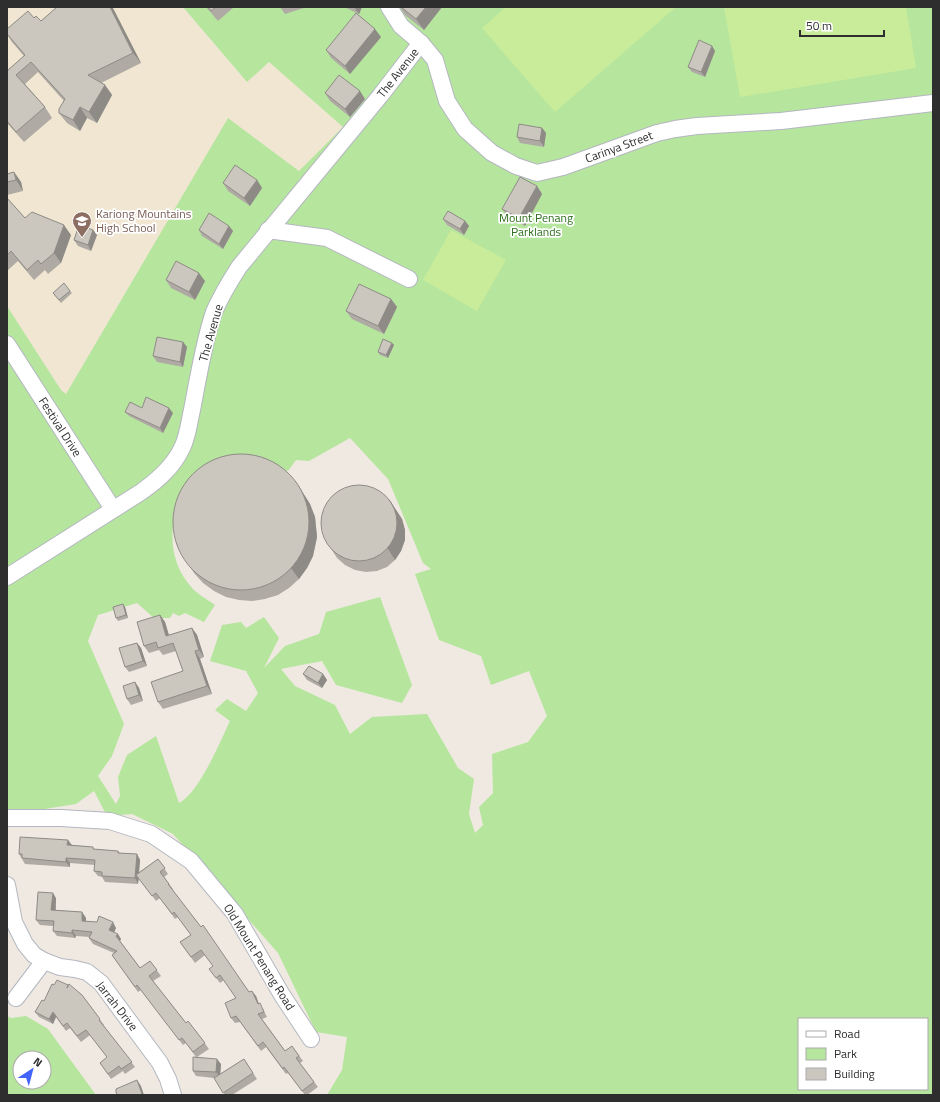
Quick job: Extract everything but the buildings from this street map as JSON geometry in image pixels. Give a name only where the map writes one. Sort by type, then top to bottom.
[{"type":"street","name":"Carinya Street","points":[[389,7],[401,26],[421,43],[436,60],[447,101],[465,129],[492,153],[516,166],[537,173],[563,167],[657,133],[680,128],[781,121],[933,103]]},
{"type":"street","name":"The Avenue","points":[[7,577],[157,481],[167,471],[183,447],[214,313],[239,266],[380,96],[421,43]]},
{"type":"street","points":[[268,230],[327,238],[409,279]]},
{"type":"street","name":"Festival Drive","points":[[7,344],[113,509]]},
{"type":"street","name":"Old Mount Penang Road","points":[[7,818],[61,818],[110,821],[151,834],[191,861],[235,914],[282,995],[311,1039]]},
{"type":"street","name":"Jarrah Drive","points":[[7,885],[14,922],[25,944],[34,955],[44,961],[60,967],[87,972],[101,983],[160,1063],[168,1079],[173,1095]]},
{"type":"street","points":[[16,998],[44,961]]},
{"type":"shaded area","name":"Kariong Mountains High School","points":[[7,7],[183,7],[247,82],[269,62],[343,127],[299,171],[228,118],[66,394],[61,390],[7,306]]},
{"type":"green space","name":"Mount Penang Parklands","points":[[183,7],[933,7],[933,1095],[327,1095],[342,1070],[347,1037],[316,1032],[278,953],[173,834],[132,814],[107,816],[94,791],[76,804],[7,815],[7,306],[61,390],[66,394],[228,118],[299,171],[343,127],[269,62],[247,82]],"holes":[[[350,438],[388,479],[423,563],[431,569],[415,574],[439,640],[481,656],[491,685],[529,671],[547,716],[528,742],[492,754],[493,793],[479,807],[483,825],[475,833],[469,814],[474,779],[458,768],[427,714],[372,717],[350,734],[335,705],[295,686],[281,669],[322,661],[336,685],[402,703],[412,685],[380,597],[326,612],[319,634],[285,646],[264,668],[279,638],[264,617],[246,628],[241,622],[222,625],[210,661],[246,671],[258,693],[246,711],[227,699],[215,710],[230,721],[215,754],[194,789],[187,797],[179,803],[156,736],[127,755],[118,777],[120,796],[116,804],[98,776],[112,756],[124,724],[88,641],[98,615],[137,603],[154,618],[170,618],[173,613],[179,616],[185,613],[204,622],[215,605],[193,589],[186,581],[177,563],[174,554],[172,534],[175,514],[251,461],[288,471],[296,460],[309,461]]]},
{"type":"green space","points":[[506,7],[676,7],[555,112],[482,28]]},
{"type":"green space","points":[[724,7],[906,7],[916,68],[740,97]]},
{"type":"green space","points":[[451,230],[506,260],[477,311],[423,280]]},
{"type":"green space","points":[[7,1016],[11,1018],[26,1016],[48,1029],[96,1095],[7,1095]]},
{"type":"place","name":"Kariong Mountains High School","points":[[82,238]]}]
